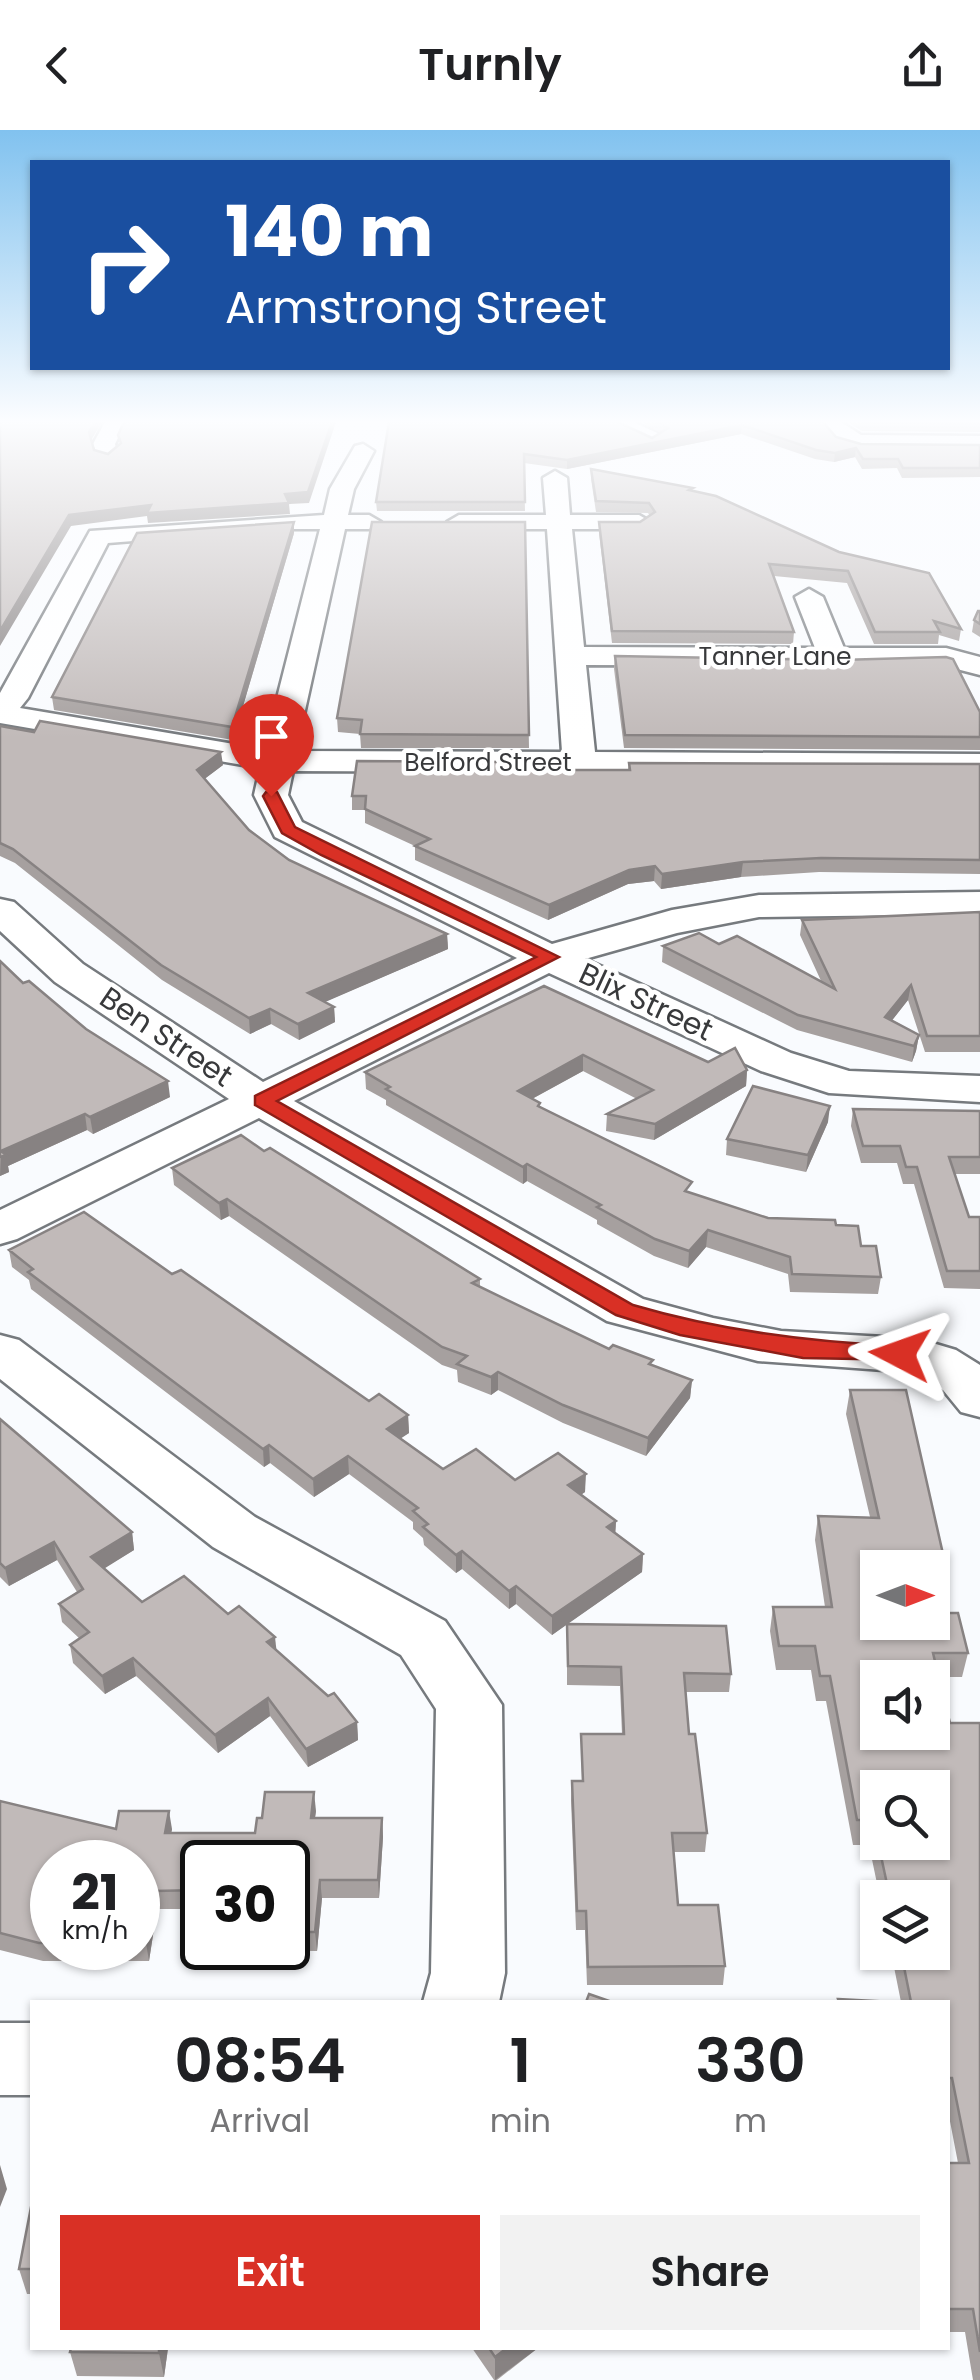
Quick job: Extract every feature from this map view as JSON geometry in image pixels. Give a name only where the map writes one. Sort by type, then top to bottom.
[{"type":"street","points":[[0,711],[13,698],[99,536],[218,527]]},
{"type":"street","name":"Blix Street","points":[[333,527],[271,796],[288,830],[327,852],[776,1062],[844,1084],[980,1089]]},
{"type":"street","points":[[559,527],[578,762]]},
{"type":"street","points":[[809,597],[833,657]]},
{"type":"street","name":"Tanner Lane","points":[[570,656],[946,657],[980,666]]},
{"type":"street","name":"Belford Street","points":[[0,711],[278,761],[980,764]]},
{"type":"street","points":[[0,1229],[550,957],[672,922],[759,906],[980,903]]},
{"type":"street","name":"Ben Street","points":[[0,910],[69,972],[262,1101],[625,1310],[680,1327],[803,1350],[922,1357],[966,1385]]},
{"type":"street","points":[[0,1352],[234,1532],[423,1638],[469,1705],[468,1973],[461,2000]]},
{"type":"street","points":[[0,2059],[30,2059]]},
{"type":"building","points":[[0,527],[62,527],[0,631]]},
{"type":"building","points":[[292,527],[232,727],[52,697],[137,533]]},
{"type":"building","points":[[371,527],[525,527],[529,735],[360,734],[362,720],[337,718]]},
{"type":"building","points":[[600,527],[784,527],[839,552],[929,573],[961,629],[934,621],[940,632],[875,632],[848,571],[769,564],[794,632],[612,631]]},
{"type":"building","points":[[615,656],[839,660],[946,657],[953,659],[980,712],[980,737],[625,735]]},
{"type":"building","points":[[40,721],[221,752],[197,770],[249,830],[289,860],[447,934],[308,993],[334,1007],[298,1024],[270,1009],[249,1018],[161,965],[13,849],[0,843],[0,726],[34,732]]},
{"type":"building","points":[[357,761],[529,762],[529,770],[630,770],[629,763],[980,764],[980,860],[821,858],[743,862],[662,874],[655,866],[629,870],[549,905],[415,846],[430,839],[365,809],[366,796],[352,796]]},
{"type":"building","points":[[980,912],[980,1036],[927,1036],[911,985],[885,1017],[919,1035],[914,1046],[798,1015],[663,946],[699,933],[719,944],[737,936],[835,989],[802,920]]},
{"type":"building","points":[[0,961],[86,1029],[168,1081],[90,1117],[85,1114],[1,1151],[6,1155],[0,1157]]},
{"type":"building","points":[[544,986],[708,1062],[735,1048],[747,1070],[655,1124],[607,1114],[653,1090],[583,1055],[518,1091],[540,1103],[538,1106],[692,1182],[685,1191],[768,1218],[835,1220],[836,1225],[858,1226],[861,1246],[876,1246],[881,1277],[792,1274],[790,1257],[708,1230],[689,1251],[655,1239],[597,1207],[601,1205],[527,1164],[523,1167],[386,1089],[390,1087],[365,1072]]},
{"type":"building","points":[[753,1086],[830,1106],[808,1155],[727,1139]]},
{"type":"building","points":[[853,1109],[980,1111],[980,1157],[949,1157],[969,1217],[980,1217],[980,1271],[947,1271],[917,1167],[906,1167],[900,1146],[863,1146]]},
{"type":"building","points":[[241,1135],[264,1151],[270,1148],[480,1279],[472,1283],[609,1349],[613,1345],[692,1380],[648,1438],[563,1405],[498,1372],[491,1377],[457,1364],[467,1356],[442,1347],[227,1199],[219,1203],[172,1168]]},
{"type":"building","points":[[84,1212],[172,1274],[181,1270],[369,1401],[379,1394],[408,1415],[387,1429],[443,1469],[476,1449],[515,1480],[558,1453],[586,1474],[568,1485],[616,1521],[607,1527],[643,1554],[552,1616],[516,1586],[509,1591],[462,1551],[456,1555],[423,1527],[428,1524],[413,1511],[418,1508],[348,1456],[313,1479],[269,1445],[263,1449],[28,1272],[33,1269],[9,1250]]},
{"type":"building","points":[[850,1390],[906,1390],[942,1550],[860,1550],[860,1640],[950,1640],[950,1613],[958,1613],[968,1653],[933,1653],[935,1660],[860,1660],[860,1750],[950,1750],[950,1723],[980,1723],[980,2352],[973,2309],[950,2309],[950,2163],[969,2163],[950,2078],[950,2000],[911,2000],[905,1970],[950,1970],[950,1880],[886,1880],[882,1860],[950,1860],[950,1770],[860,1770],[857,1820],[830,1676],[820,1676],[815,1646],[779,1646],[773,1607],[832,1607],[818,1516],[879,1518]]},
{"type":"building","points":[[0,1419],[132,1532],[91,1557],[142,1602],[184,1576],[228,1614],[239,1606],[275,1637],[267,1642],[328,1696],[334,1693],[357,1722],[306,1749],[268,1698],[215,1735],[133,1658],[102,1676],[70,1645],[89,1632],[59,1604],[83,1589],[54,1542],[5,1568],[0,1563]]},
{"type":"building","points":[[567,1624],[726,1626],[731,1674],[684,1673],[689,1734],[695,1734],[707,1833],[672,1833],[678,1905],[718,1905],[725,1966],[588,1967],[586,1911],[577,1911],[572,1781],[583,1781],[581,1734],[624,1734],[621,1667],[568,1666]]},
{"type":"building","points":[[265,1792],[314,1792],[311,1818],[382,1818],[378,1880],[320,1880],[315,1932],[310,1932],[310,1840],[180,1840],[180,1890],[160,1891],[160,1840],[30,1840],[30,1941],[0,1933],[0,1801],[116,1829],[119,1811],[169,1811],[165,1833],[255,1833],[257,1818],[262,1818]]},
{"type":"building","points":[[30,2212],[30,2269],[19,2269]]},
{"type":"building","points":[[70,2350],[159,2350],[159,2353]]},
{"type":"route","points":[[271,796],[288,830],[550,957],[262,1101],[625,1310],[680,1327],[803,1350],[900,1354]]}]
